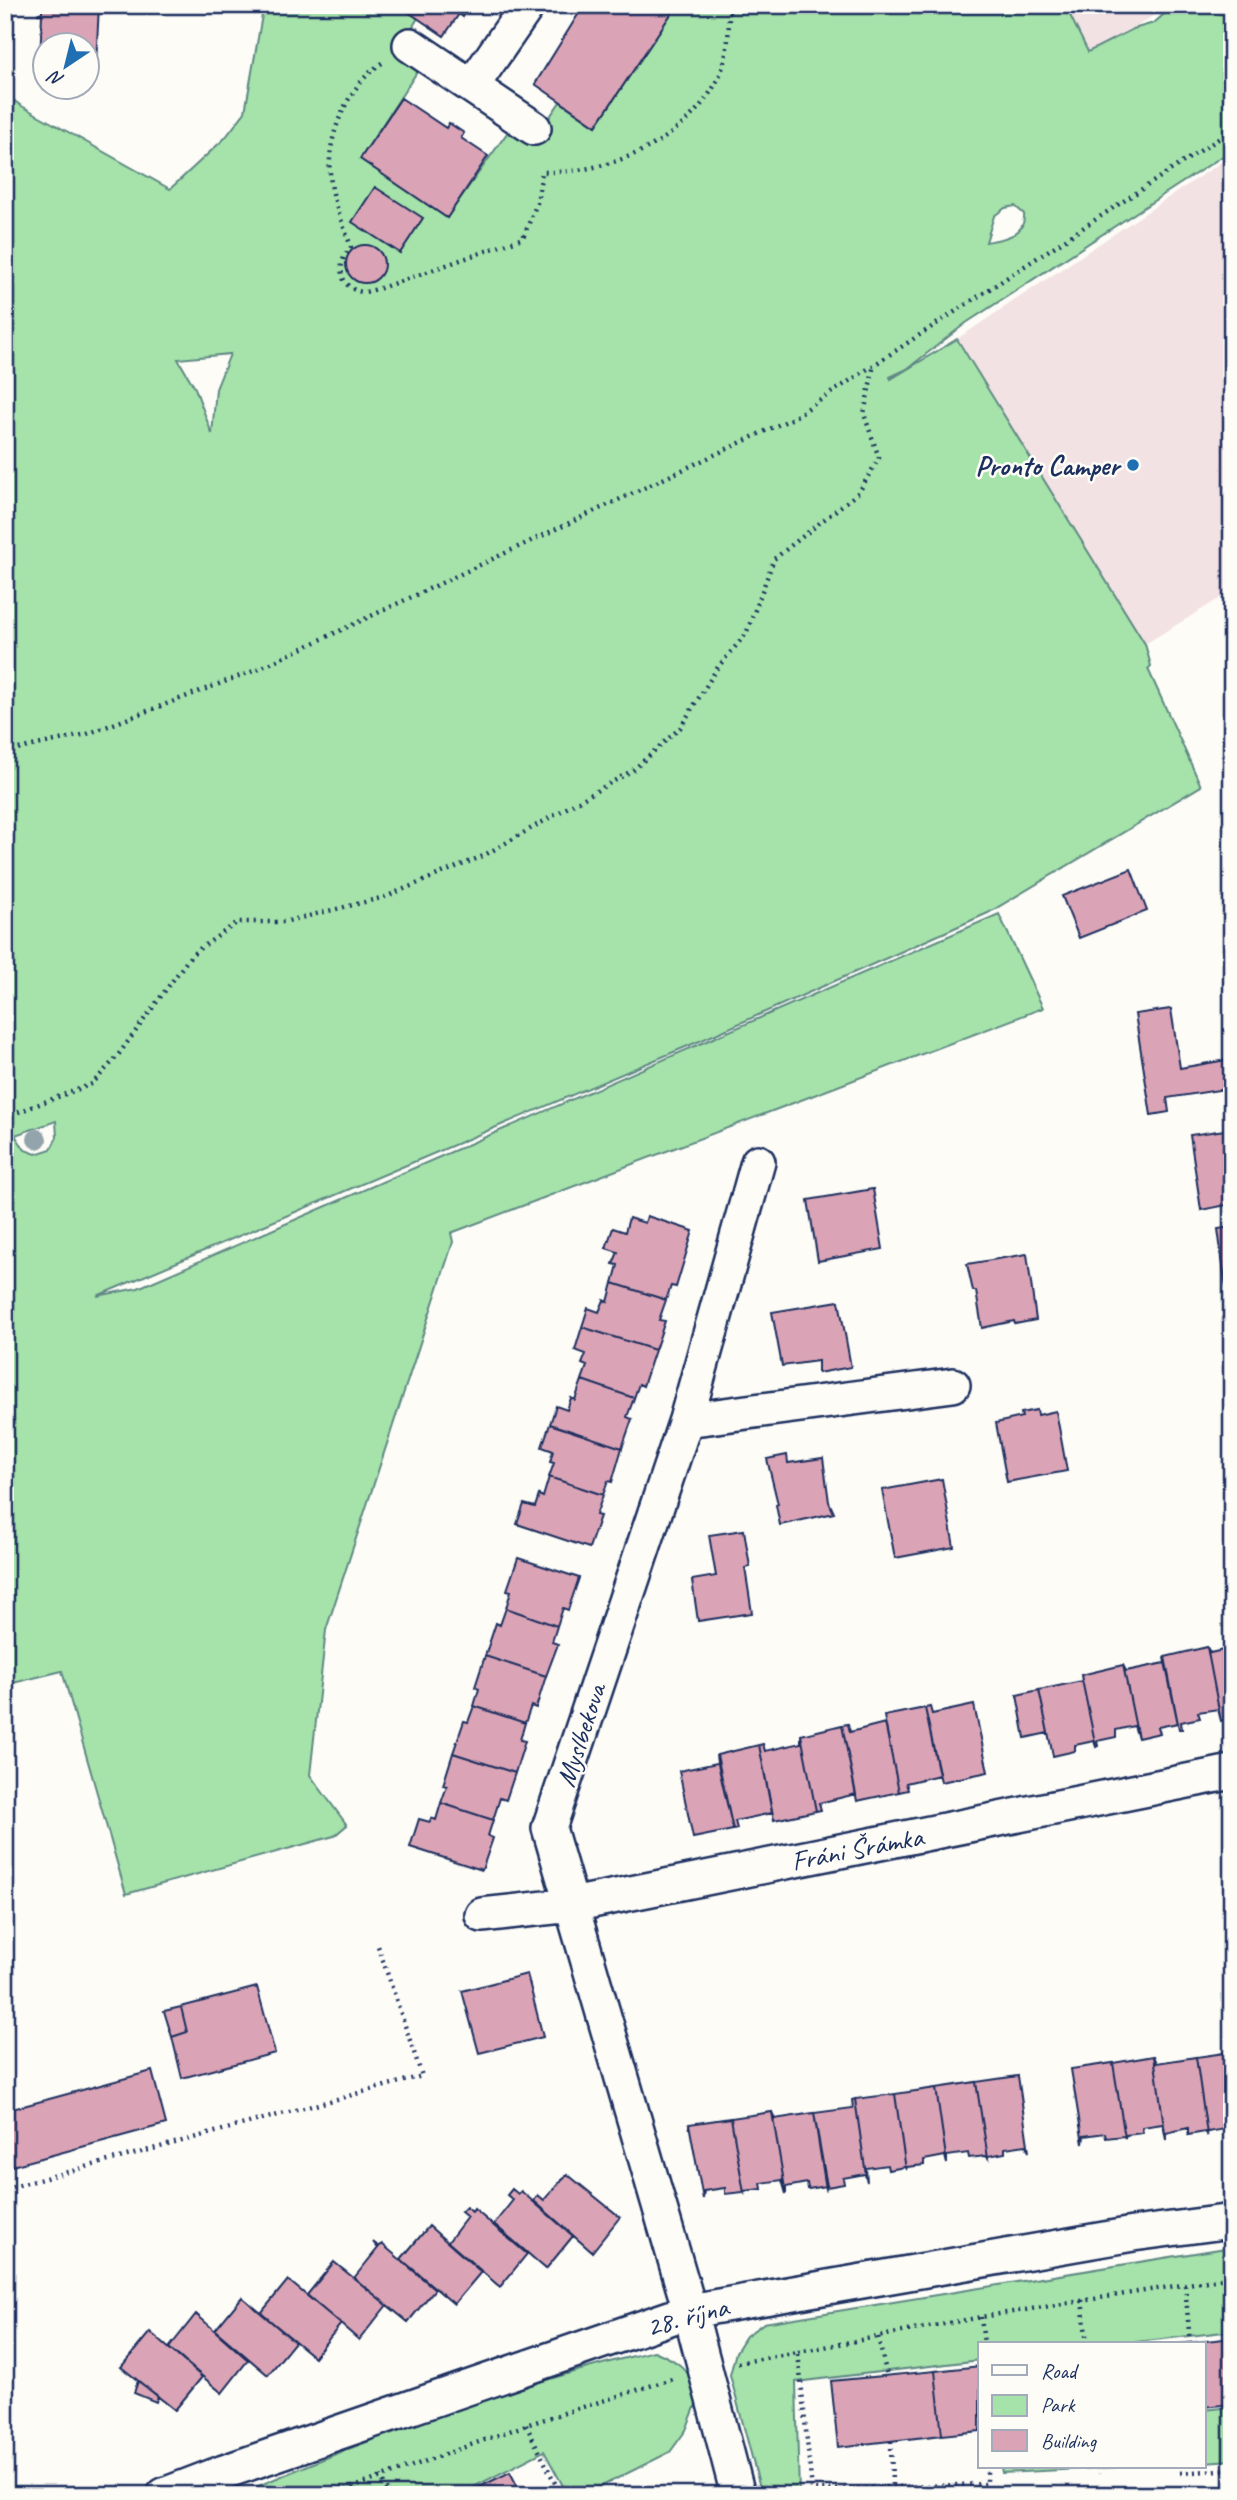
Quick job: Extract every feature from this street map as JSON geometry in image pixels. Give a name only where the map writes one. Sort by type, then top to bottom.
[{"type":"street","points":[[472,86],[528,5]]},
{"type":"street","points":[[410,45],[534,128]]},
{"type":"street","name":"Myslbekova","points":[[738,2495],[690,2311],[550,1828],[685,1420],[758,1162]]},
{"type":"street","points":[[685,1420],[953,1385]]},
{"type":"street","name":"Fráni Šrámka","points":[[482,1914],[572,1905],[1232,1772]]},
{"type":"street","name":"28. října","points":[[164,2495],[690,2311],[1133,2234],[1232,2221]]},
{"type":"path","points":[[410,45],[372,70],[356,88],[340,117],[331,149],[330,173],[334,198],[351,247],[344,254],[340,266],[343,278],[351,288],[364,292],[523,238],[537,203],[542,172],[581,171],[613,163],[655,144],[695,112],[719,78],[729,40],[729,5]]},
{"type":"path","points":[[5,752],[87,734],[256,670],[793,418],[1232,130]]},
{"type":"path","points":[[5,1117],[92,1084],[116,1058],[192,954],[238,922],[284,922],[385,897],[483,856],[632,770],[680,728],[718,667],[746,634],[774,559],[859,492],[879,458],[864,414],[874,364]]},
{"type":"path","points":[[5,2189],[422,2076],[377,1943]]},
{"type":"path","points":[[332,2495],[526,2425],[705,2369],[981,2317],[1232,2277]]},
{"type":"path","points":[[1185,2284],[1191,2342]]},
{"type":"path","points":[[1082,2300],[1087,2342]]},
{"type":"path","points":[[981,2317],[984,2342]]},
{"type":"path","points":[[878,2337],[887,2376]]},
{"type":"path","points":[[798,2352],[812,2493],[892,2486],[986,2484],[987,2468]]},
{"type":"path","points":[[526,2425],[561,2495]]},
{"type":"path","points":[[891,2441],[892,2486]]},
{"type":"path","points":[[1097,2468],[1098,2474]]},
{"type":"path","points":[[1180,2473],[1203,2469],[1232,2469]]},
{"type":"path","points":[[380,2476],[390,2495]]},
{"type":"shaded area","points":[[1065,5],[1169,5],[1133,29],[1087,53]]},
{"type":"shaded area","name":"Pronto Camper","points":[[1232,155],[1232,591],[1145,644],[957,339]]},
{"type":"green space","points":[[267,5],[398,5],[418,18],[396,53],[419,69],[360,159],[447,217],[510,129],[531,144],[560,102],[596,126],[677,5],[1065,5],[1088,52],[1133,29],[1154,23],[1174,5],[1232,5],[1232,150],[966,323],[907,369],[890,377],[891,379],[957,339],[1145,644],[1151,666],[1148,669],[1201,786],[988,913],[702,1040],[97,1296],[138,1288],[999,914],[1043,1008],[451,1233],[453,1242],[326,1630],[310,1775],[347,1825],[334,1836],[126,1894],[62,1671],[5,1685],[5,94],[170,189],[225,138],[245,112],[262,15]],"holes":[[[1015,206],[1024,214],[1024,221],[1017,232],[986,242],[994,216],[1005,208]],[[230,354],[216,389],[212,434],[195,388],[178,359]],[[56,1121],[57,1137],[51,1149],[36,1154],[25,1150],[15,1135]]]},
{"type":"green space","points":[[1232,2247],[1232,2331],[1136,2342],[978,2342],[978,2360],[796,2382],[799,2495],[762,2495],[730,2375],[736,2352],[746,2336],[764,2323]]},
{"type":"green space","points":[[654,2351],[682,2367],[701,2392],[686,2430],[670,2452],[584,2495],[568,2495],[544,2451],[458,2495],[237,2495],[442,2414],[548,2379]]},
{"type":"green space","points":[[1232,2407],[1232,2460],[1206,2462],[1206,2410]]},
{"type":"green space","points":[[1001,2468],[1100,2468],[1002,2473]]},
{"type":"building","points":[[42,5],[99,5],[98,32],[41,32],[42,14],[37,14],[42,12]]},
{"type":"building","points":[[398,5],[471,5],[463,17],[459,14],[444,36]]},
{"type":"building","points":[[584,5],[677,5],[596,126],[535,84]]},
{"type":"building","points":[[401,98],[446,128],[449,123],[464,133],[461,138],[488,156],[447,218],[360,159]]},
{"type":"building","points":[[375,187],[423,218],[400,253],[352,222]]},
{"type":"building","points":[[365,245],[379,250],[384,264],[379,278],[365,283],[351,278],[346,264],[351,250]]},
{"type":"building","points":[[1131,869],[1147,911],[1079,938],[1062,896]]},
{"type":"building","points":[[1171,1009],[1180,1068],[1232,1059],[1232,1088],[1167,1098],[1169,1112],[1151,1115],[1135,1014]]},
{"type":"building","points":[[1232,1129],[1232,1204],[1201,1210],[1190,1135]]},
{"type":"building","points":[[873,1189],[883,1249],[818,1261],[808,1200]]},
{"type":"building","points":[[647,1216],[693,1231],[676,1287],[671,1286],[666,1300],[613,1283],[618,1265],[613,1264],[618,1252],[606,1248],[613,1228],[625,1232],[629,1218],[645,1223]]},
{"type":"building","points":[[1232,1227],[1232,1280],[1225,1281],[1218,1229]]},
{"type":"building","points":[[1027,1254],[1036,1320],[1015,1324],[1014,1321],[982,1328],[976,1291],[973,1291],[967,1264]]},
{"type":"building","points":[[1232,1280],[1232,1320],[1225,1281]]},
{"type":"building","points":[[613,1283],[666,1300],[659,1320],[665,1321],[655,1350],[582,1327],[588,1308],[599,1312],[604,1300],[608,1302]]},
{"type":"building","points":[[839,1301],[851,1367],[818,1373],[818,1361],[782,1366],[772,1312]]},
{"type":"building","points":[[582,1327],[655,1350],[643,1386],[639,1384],[634,1398],[582,1380],[587,1366],[582,1364],[586,1354],[575,1350]]},
{"type":"building","points":[[582,1380],[634,1398],[627,1417],[632,1419],[622,1448],[550,1424],[556,1406],[567,1410],[571,1398],[575,1400]]},
{"type":"building","points":[[1037,1410],[1038,1415],[1056,1411],[1067,1471],[1007,1482],[996,1423],[1022,1417],[1021,1413]]},
{"type":"building","points":[[550,1424],[622,1448],[612,1482],[608,1481],[603,1495],[549,1477],[554,1463],[550,1462],[553,1451],[542,1447]]},
{"type":"building","points":[[787,1455],[788,1463],[823,1458],[829,1502],[834,1513],[780,1525],[767,1459]]},
{"type":"building","points":[[549,1477],[603,1495],[596,1515],[600,1516],[589,1548],[517,1524],[524,1504],[535,1507],[539,1495],[543,1497]]},
{"type":"building","points":[[942,1479],[954,1547],[895,1558],[882,1490]]},
{"type":"building","points":[[744,1530],[750,1567],[745,1568],[752,1613],[698,1621],[692,1580],[716,1576],[709,1535]]},
{"type":"building","points":[[518,1558],[579,1578],[568,1610],[563,1608],[557,1626],[506,1608],[511,1591],[507,1590]]},
{"type":"building","points":[[506,1608],[557,1626],[552,1642],[558,1644],[546,1676],[485,1656],[496,1623],[500,1625]]},
{"type":"building","points":[[1207,1647],[1221,1721],[1218,1709],[1198,1712],[1200,1718],[1181,1722],[1182,1729],[1179,1729],[1165,1657]]},
{"type":"building","points":[[1207,1647],[1210,1653],[1232,1648],[1232,1718],[1221,1721]]},
{"type":"building","points":[[485,1656],[546,1676],[536,1708],[531,1706],[525,1723],[474,1706],[479,1689],[475,1687]]},
{"type":"building","points":[[1164,1657],[1178,1723],[1158,1727],[1160,1733],[1138,1738],[1123,1665],[1126,1671],[1165,1663]]},
{"type":"building","points":[[1123,1665],[1138,1738],[1134,1726],[1116,1730],[1116,1737],[1097,1741],[1096,1747],[1081,1675]]},
{"type":"building","points":[[1081,1675],[1096,1747],[1094,1741],[1075,1745],[1075,1751],[1053,1756],[1039,1690],[1082,1681]]},
{"type":"building","points":[[1039,1690],[1048,1733],[1025,1738],[1017,1695]]},
{"type":"building","points":[[974,1705],[988,1772],[941,1782],[925,1708],[930,1707],[932,1714]]},
{"type":"building","points":[[474,1706],[525,1723],[520,1740],[525,1741],[515,1773],[453,1753],[464,1721],[468,1722]]},
{"type":"building","points":[[925,1708],[939,1775],[906,1783],[908,1790],[899,1792],[884,1716]]},
{"type":"building","points":[[885,1723],[899,1792],[857,1801],[842,1725],[848,1724],[850,1732]]},
{"type":"building","points":[[842,1725],[856,1794],[819,1803],[821,1810],[816,1811],[801,1735]]},
{"type":"building","points":[[801,1735],[816,1811],[774,1820],[759,1745],[763,1744],[765,1751],[801,1743]]},
{"type":"building","points":[[759,1745],[772,1813],[735,1821],[737,1829],[733,1830],[717,1755]]},
{"type":"building","points":[[453,1753],[515,1773],[506,1800],[500,1798],[493,1820],[441,1803],[447,1786],[443,1785]]},
{"type":"building","points":[[716,1755],[733,1830],[693,1838],[679,1771],[717,1763]]},
{"type":"building","points":[[441,1803],[493,1820],[488,1836],[493,1838],[482,1870],[410,1847],[419,1819],[430,1822],[431,1818],[436,1820]]},
{"type":"building","points":[[527,1974],[543,2037],[479,2053],[462,1991]]},
{"type":"building","points":[[257,1987],[275,2053],[182,2078],[172,2037],[187,2032],[181,2007]]},
{"type":"building","points":[[181,2007],[187,2032],[172,2037],[164,2011]]},
{"type":"building","points":[[1232,2052],[1232,2123],[1224,2124],[1225,2129],[1207,2134],[1196,2057]]},
{"type":"building","points":[[1154,2056],[1157,2063],[1196,2057],[1207,2134],[1205,2132],[1188,2135],[1188,2128],[1166,2133],[1166,2140]]},
{"type":"building","points":[[1154,2056],[1166,2140],[1163,2124],[1142,2127],[1143,2133],[1126,2135],[1125,2138],[1113,2063]]},
{"type":"building","points":[[1113,2063],[1125,2138],[1106,2138],[1105,2133],[1084,2136],[1083,2144],[1071,2069]]},
{"type":"building","points":[[152,2071],[166,2124],[5,2168],[5,2111]]},
{"type":"building","points":[[1018,2076],[1029,2152],[1026,2145],[1005,2148],[1005,2153],[988,2158],[976,2082]]},
{"type":"building","points":[[976,2082],[988,2158],[969,2158],[968,2153],[947,2156],[947,2164],[936,2088]]},
{"type":"building","points":[[936,2088],[947,2164],[945,2156],[924,2160],[924,2165],[907,2167],[906,2170],[895,2094]]},
{"type":"building","points":[[895,2094],[906,2170],[905,2167],[888,2170],[887,2165],[866,2168],[867,2182],[855,2099]]},
{"type":"building","points":[[855,2099],[867,2182],[865,2174],[843,2178],[844,2184],[826,2189],[814,2113],[853,2108],[852,2100]]},
{"type":"building","points":[[772,2112],[775,2119],[814,2113],[827,2186],[808,2189],[807,2183],[786,2187],[786,2194]]},
{"type":"building","points":[[772,2112],[786,2194],[782,2180],[761,2183],[762,2189],[744,2193],[731,2118]]},
{"type":"building","points":[[731,2118],[744,2193],[725,2194],[725,2188],[704,2191],[703,2199],[689,2124]]},
{"type":"building","points":[[567,2174],[620,2217],[592,2252],[534,2201],[538,2195],[544,2200]]},
{"type":"building","points":[[512,2189],[518,2194],[521,2191],[573,2236],[546,2269],[494,2224],[513,2200],[507,2195]]},
{"type":"building","points":[[466,2207],[472,2212],[474,2209],[527,2254],[500,2287],[448,2242],[467,2217],[461,2212]]},
{"type":"building","points":[[429,2226],[481,2272],[454,2304],[401,2259]]},
{"type":"building","points":[[373,2242],[379,2247],[382,2244],[435,2289],[408,2322],[354,2278],[378,2248]]},
{"type":"building","points":[[334,2262],[387,2305],[359,2340],[307,2295]]},
{"type":"building","points":[[288,2280],[341,2324],[314,2357],[261,2313]]},
{"type":"building","points":[[242,2297],[295,2342],[268,2375],[215,2330]]},
{"type":"building","points":[[196,2314],[248,2360],[222,2393],[169,2348]]},
{"type":"building","points":[[150,2332],[202,2377],[175,2410],[121,2367]]},
{"type":"building","points":[[1232,2338],[1232,2404],[1206,2407],[1206,2342],[1197,2342]]},
{"type":"building","points":[[978,2366],[978,2431],[942,2435],[935,2371]]},
{"type":"building","points":[[935,2371],[942,2435],[838,2447],[831,2381]]},
{"type":"building","points":[[138,2381],[158,2396],[156,2402],[134,2393]]},
{"type":"building","points":[[5,2394],[14,2402],[5,2411]]},
{"type":"building","points":[[510,2472],[522,2495],[463,2495]]},
{"type":"place","name":"Pronto Camper","points":[[1133,465]]}]
